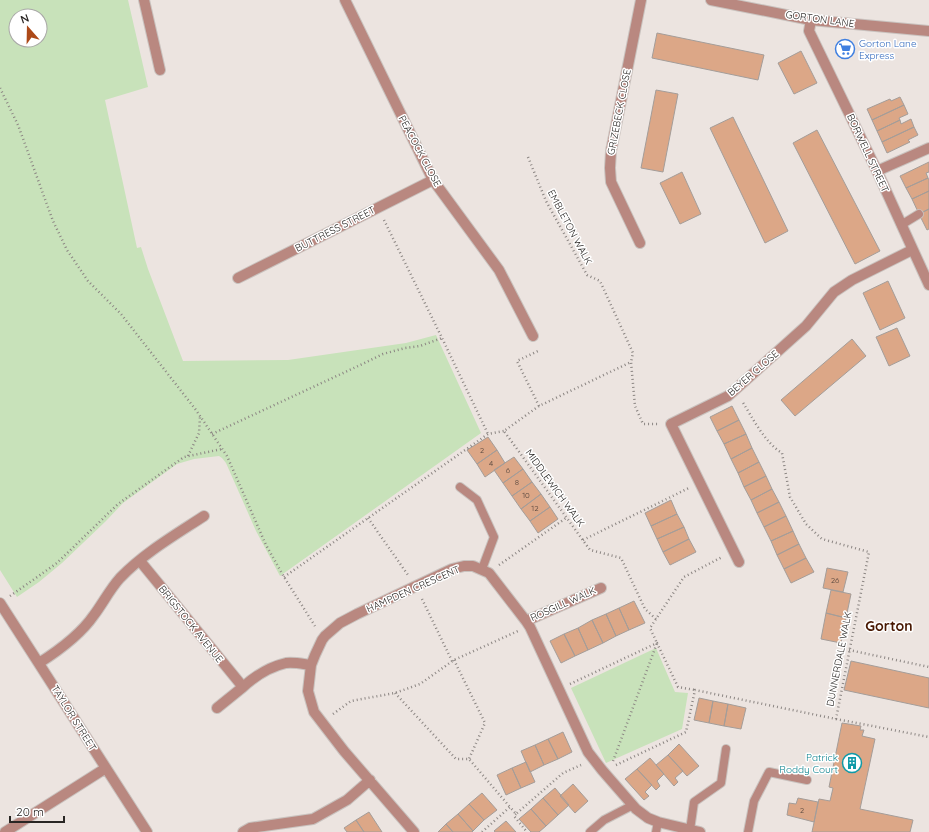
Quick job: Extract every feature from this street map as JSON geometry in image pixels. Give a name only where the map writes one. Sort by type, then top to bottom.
[{"type":"street","points":[[144,0],[160,70]]},
{"type":"street","name":"PEACOCK CLOSE","points":[[345,0],[433,180],[499,270],[533,336]]},
{"type":"street","name":"GRIZEBECK CLOSE","points":[[640,243],[611,182],[610,168],[611,151],[641,0]]},
{"type":"street","name":"GORTON LANE","points":[[711,0],[811,20],[929,31]]},
{"type":"street","name":"BORWELL STREET","points":[[811,20],[809,31],[877,171],[929,285]]},
{"type":"street","points":[[877,171],[929,148]]},
{"type":"street","name":"BUTTRESS STREET","points":[[238,278],[433,180]]},
{"type":"street","name":"BEYER CLOSE","points":[[671,424],[728,396],[806,326],[834,292],[852,280],[912,250]]},
{"type":"street","points":[[671,424],[739,562]]},
{"type":"street","points":[[39,663],[52,655],[82,630],[94,617],[106,596],[119,580],[140,561],[165,541],[204,516]]},
{"type":"street","name":"BRIGSTOCK AVENUE","points":[[140,561],[243,687]]},
{"type":"street","name":"HAMPDEN CRESCENT","points":[[414,832],[344,751],[314,712],[308,691],[311,665],[322,640],[340,623],[452,569],[464,566],[473,566],[486,571]]},
{"type":"street","points":[[486,571],[527,624],[588,752],[593,759],[633,805],[657,827],[700,832]]},
{"type":"street","name":"ROSGILL WALK","points":[[527,624],[601,588]]},
{"type":"street","name":"TAYLOR STREET","points":[[3,601],[39,663],[147,832]]},
{"type":"street","points":[[217,708],[254,677],[267,670],[287,663],[311,665]]},
{"type":"street","points":[[5,832],[106,768]]},
{"type":"street","points":[[243,832],[250,828],[313,819],[347,800],[370,780]]},
{"type":"lane","points":[[901,224],[919,214]]},
{"type":"lane","points":[[460,487],[477,500],[494,537],[486,571]]},
{"type":"lane","points":[[690,830],[694,802],[722,783],[726,749]]},
{"type":"lane","points":[[748,832],[754,801],[769,772],[807,780]]},
{"type":"lane","points":[[590,832],[604,820],[633,805]]},
{"type":"path","points":[[0,88],[18,125],[52,221],[67,250],[88,281],[121,314],[200,416],[227,456],[266,545],[284,578],[315,627],[325,636]]},
{"type":"path","name":"EMBLETON WALK","points":[[528,157],[546,201],[587,275],[600,280],[633,353],[631,362],[635,406],[643,424],[671,424]]},
{"type":"path","points":[[378,207],[488,434]]},
{"type":"path","points":[[533,336],[540,350],[517,361],[538,406]]},
{"type":"path","points":[[212,434],[383,354],[405,348],[420,346],[442,338]]},
{"type":"path","points":[[284,578],[489,433],[504,431],[538,406],[631,362]]},
{"type":"path","name":"DUNNERDALE WALK","points":[[657,643],[678,687],[836,719],[869,552],[822,539],[806,524],[790,497],[782,453],[775,449],[759,429],[735,390]]},
{"type":"path","points":[[188,456],[199,434],[200,416]]},
{"type":"path","name":"MIDDLEWICH WALK","points":[[504,431],[590,550],[621,558],[645,609],[656,619]]},
{"type":"path","points":[[3,601],[57,563],[118,504],[184,457],[222,449]]},
{"type":"path","points":[[583,540],[700,483]]},
{"type":"path","points":[[368,518],[410,578]]},
{"type":"path","points":[[486,571],[566,518]]},
{"type":"path","points":[[695,690],[686,732],[611,767],[657,643],[650,628],[684,577],[734,551]]},
{"type":"path","points":[[421,599],[485,723],[469,759]]},
{"type":"path","points":[[322,722],[351,701],[395,693],[420,684],[453,661],[527,624]]},
{"type":"path","points":[[558,690],[657,643]]},
{"type":"path","points":[[849,650],[929,667]]},
{"type":"path","points":[[395,693],[456,759],[469,759],[516,814],[514,816],[528,832]]},
{"type":"path","points":[[836,719],[929,737]]},
{"type":"path","points":[[516,814],[563,773],[593,759]]},
{"type":"path","points":[[482,832],[510,807]]},
{"type":"green space","points":[[0,0],[128,0],[148,87],[105,100],[137,248],[141,247],[183,361],[288,360],[406,343],[436,335],[481,433],[280,576],[256,531],[226,463],[222,458],[219,456],[194,459],[177,464],[123,503],[62,563],[39,582],[17,597],[0,570]]},
{"type":"green space","points":[[656,648],[675,692],[688,693],[682,729],[606,763],[571,688]]},
{"type":"building","points":[[657,33],[764,55],[758,80],[652,58]]},
{"type":"building","points":[[801,51],[817,83],[794,94],[778,63]]},
{"type":"building","points":[[656,90],[678,94],[663,172],[641,168]]},
{"type":"building","points":[[900,97],[904,105],[872,120],[867,109],[890,99],[891,101]]},
{"type":"building","points":[[904,105],[908,114],[899,118],[900,120],[877,131],[872,120]]},
{"type":"building","points":[[733,117],[788,231],[765,243],[710,128]]},
{"type":"building","points":[[911,119],[914,127],[882,142],[877,131],[900,120],[901,124]]},
{"type":"building","points":[[914,127],[918,135],[908,140],[910,142],[887,153],[882,142]]},
{"type":"building","points":[[817,130],[880,251],[855,264],[793,143]]},
{"type":"building","points":[[929,162],[929,172],[926,173],[928,178],[906,188],[900,176]]},
{"type":"building","points":[[682,172],[701,214],[680,224],[660,183]]},
{"type":"building","points":[[928,178],[929,191],[912,199],[906,188]]},
{"type":"building","points":[[929,191],[929,209],[919,214],[912,199]]},
{"type":"building","points":[[929,209],[929,229],[927,230],[919,214]]},
{"type":"building","points":[[888,281],[905,318],[880,330],[863,293]]},
{"type":"building","points":[[897,328],[910,356],[889,366],[876,337]]},
{"type":"building","points":[[852,339],[866,356],[795,416],[781,400]]},
{"type":"building","points":[[732,406],[739,420],[717,431],[710,417]]},
{"type":"building","points":[[739,420],[746,434],[724,444],[717,431]]},
{"type":"building","points":[[746,434],[752,448],[731,459],[724,444]]},
{"type":"building","points":[[488,437],[497,450],[477,464],[467,450]]},
{"type":"building","points":[[752,448],[759,462],[738,473],[731,459]]},
{"type":"building","points":[[497,450],[505,463],[485,477],[477,464]]},
{"type":"building","points":[[514,457],[523,469],[503,483],[494,470]]},
{"type":"building","points":[[759,462],[766,476],[744,487],[738,473]]},
{"type":"building","points":[[523,469],[532,482],[512,496],[503,483]]},
{"type":"building","points":[[766,476],[772,489],[751,500],[744,487]]},
{"type":"building","points":[[532,482],[541,494],[521,509],[512,496]]},
{"type":"building","points":[[772,489],[779,502],[757,513],[751,500]]},
{"type":"building","points":[[541,494],[550,507],[530,521],[521,509]]},
{"type":"building","points":[[671,500],[677,514],[651,526],[645,513]]},
{"type":"building","points":[[779,502],[786,516],[764,527],[757,513]]},
{"type":"building","points":[[550,507],[558,519],[538,533],[530,521]]},
{"type":"building","points":[[677,514],[684,527],[657,539],[651,526]]},
{"type":"building","points":[[786,516],[793,531],[771,541],[764,527]]},
{"type":"building","points":[[684,527],[689,539],[663,552],[657,539]]},
{"type":"building","points":[[793,531],[799,544],[777,555],[771,541]]},
{"type":"building","points":[[689,539],[696,552],[670,565],[663,552]]},
{"type":"building","points":[[799,544],[806,558],[784,569],[777,555]]},
{"type":"building","points":[[806,558],[814,572],[791,583],[784,569]]},
{"type":"building","points":[[827,568],[848,572],[843,592],[823,588]]},
{"type":"building","points":[[831,590],[851,594],[846,618],[826,613]]},
{"type":"building","points":[[634,601],[645,623],[629,630],[619,608]]},
{"type":"building","points":[[619,608],[629,630],[616,636],[606,614]]},
{"type":"building","points":[[826,613],[846,618],[841,643],[821,639]]},
{"type":"building","points":[[606,614],[616,636],[603,643],[592,620]]},
{"type":"building","points":[[592,620],[603,643],[588,650],[578,628]]},
{"type":"building","points":[[578,628],[588,650],[575,656],[564,634]]},
{"type":"building","points":[[564,634],[575,656],[561,663],[550,641]]},
{"type":"building","points":[[851,661],[929,678],[929,708],[844,690]]},
{"type":"building","points":[[699,698],[713,701],[709,723],[694,720]]},
{"type":"building","points":[[713,701],[728,704],[724,726],[709,723]]},
{"type":"building","points":[[728,704],[746,708],[741,729],[724,726]]},
{"type":"building","name":"Patrick Roddy Court","points":[[842,723],[861,726],[860,730],[864,730],[862,736],[875,739],[860,809],[913,820],[910,832],[812,832],[819,799],[830,801],[833,788],[829,787]]},
{"type":"building","points":[[563,732],[572,752],[558,759],[548,739]]},
{"type":"building","points":[[548,739],[558,759],[544,765],[535,745]]},
{"type":"building","points":[[679,744],[699,766],[687,776],[668,755]]},
{"type":"building","points":[[535,745],[544,765],[530,772],[521,751]]},
{"type":"building","points":[[668,755],[683,771],[675,778],[678,782],[674,786],[656,765]]},
{"type":"building","points":[[650,758],[664,774],[657,781],[660,786],[656,790],[637,769]]},
{"type":"building","points":[[526,762],[535,782],[521,788],[512,768]]},
{"type":"building","points":[[512,768],[521,788],[506,795],[497,775]]},
{"type":"building","points":[[637,769],[652,785],[645,792],[649,796],[644,800],[625,779]]},
{"type":"building","points":[[573,784],[588,801],[575,813],[560,796]]},
{"type":"building","points":[[555,788],[569,805],[558,815],[543,798]]},
{"type":"building","points":[[482,793],[497,810],[484,820],[469,804]]},
{"type":"building","points":[[543,798],[558,815],[546,826],[531,809]]},
{"type":"building","points":[[798,798],[818,802],[814,822],[787,815],[789,803],[796,804]]},
{"type":"building","points":[[469,804],[484,820],[473,831],[458,814]]},
{"type":"building","points":[[531,809],[546,826],[539,832],[531,832],[519,819]]},
{"type":"building","points":[[369,812],[382,832],[364,832],[356,820]]},
{"type":"building","points":[[458,814],[473,831],[472,832],[453,832],[446,824]]},
{"type":"building","points":[[356,820],[364,832],[347,832],[344,828]]},
{"type":"building","points":[[506,821],[516,832],[494,831]]},
{"type":"building","points":[[446,824],[453,832],[438,832]]},
{"type":"place","name":"Gorton Lane Express","points":[[845,49]]},
{"type":"place","name":"Patrick Roddy Court","points":[[852,763]]},
{"type":"district","name":"Gorton","points":[[889,626]]}]
